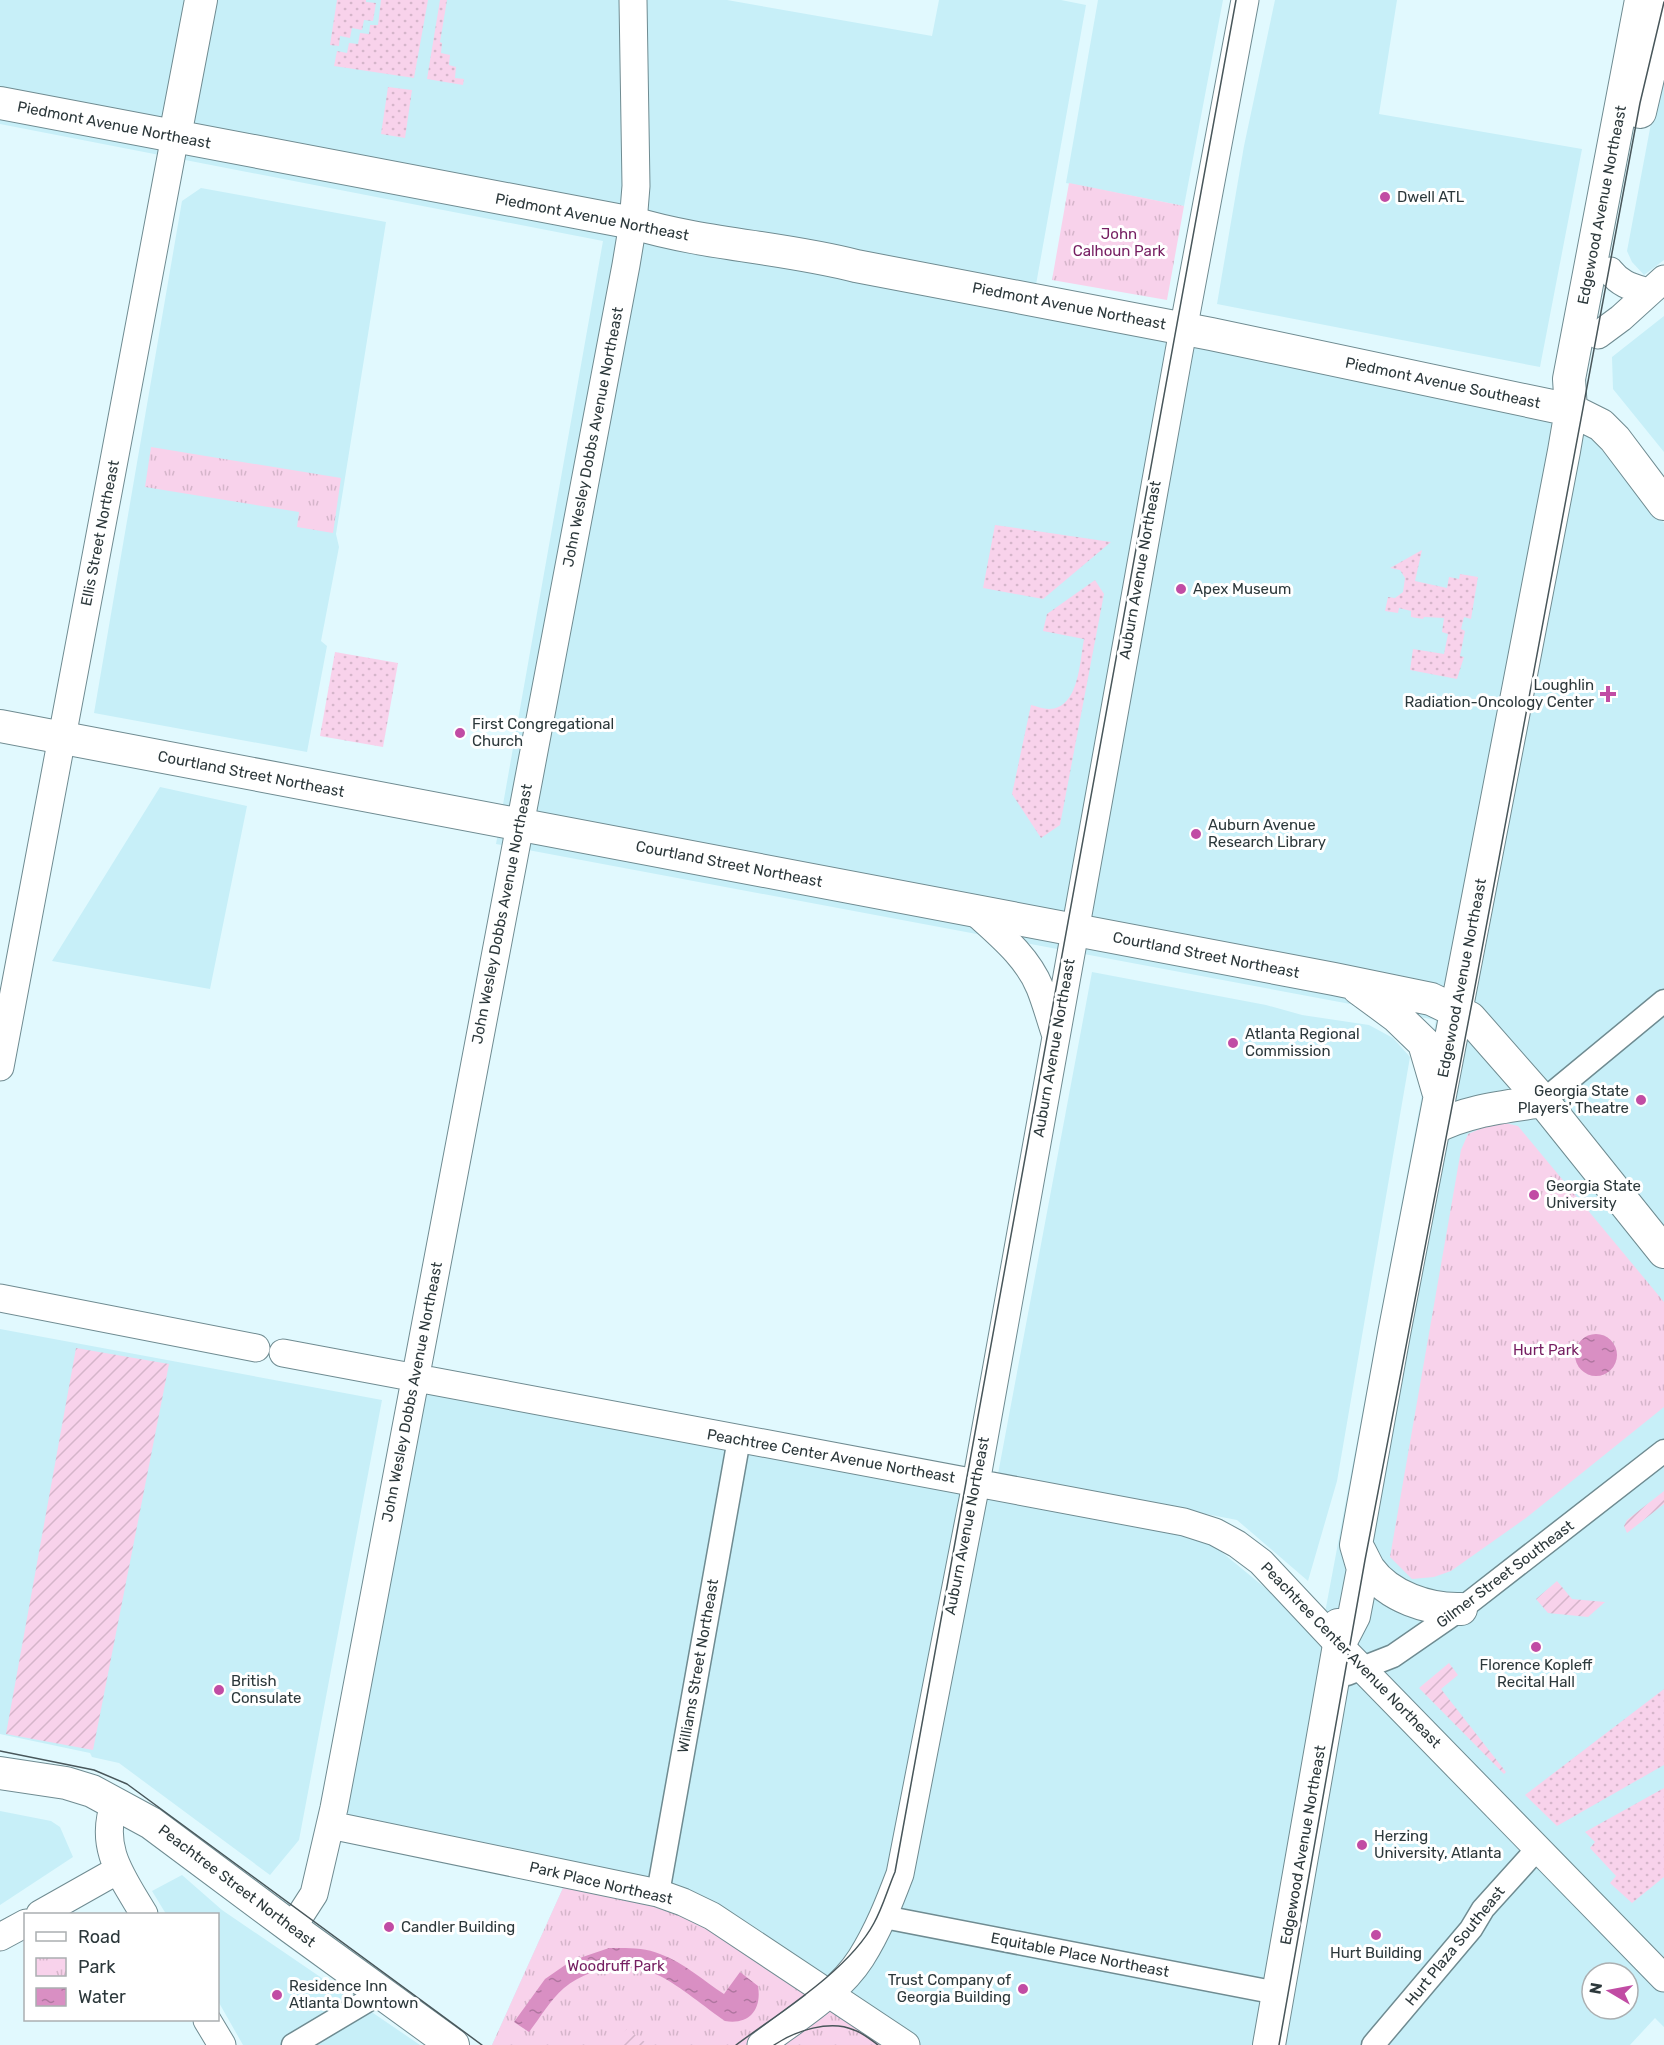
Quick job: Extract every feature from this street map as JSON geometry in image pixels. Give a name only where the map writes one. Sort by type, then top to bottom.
[{"type":"main road","name":"Ellis Street Northeast","points":[[175,136],[201,0]]},
{"type":"main road","name":"Edgewood Avenue Northeast","points":[[1269,2045],[1339,1645],[1337,1598],[1344,1558],[1356,1545],[1455,1010],[1571,411],[1569,379],[1641,0]]},
{"type":"main road","name":"Edgewood Avenue Northeast","points":[[1571,411],[1590,385],[1642,105],[1664,9]]},
{"type":"main road","name":"Piedmont Avenue Northeast","points":[[0,103],[633,223],[667,233],[816,256],[856,266],[1184,329]]},
{"type":"main road","name":"Piedmont Avenue Southeast","points":[[1184,329],[1571,411],[1601,425],[1615,439],[1664,504]]},
{"type":"main road","name":"Courtland Street Northeast","points":[[0,726],[1431,999],[1470,1018],[1543,1101],[1664,1252]]},
{"type":"main road","points":[[1350,982],[1396,1016],[1424,1043],[1437,1113],[1449,1119],[1485,1109],[1543,1101]]},
{"type":"main road","points":[[1356,1545],[1369,1569],[1382,1582],[1411,1600],[1447,1609],[1461,1609]]},
{"type":"main road","name":"Peachtree Street Northeast","points":[[0,1773],[66,1783],[92,1791],[152,1823],[453,2045]]},
{"type":"street","name":"John Wesley Dobbs Avenue Northeast","points":[[292,1928],[314,1894],[330,1825],[633,223],[636,186],[633,0]]},
{"type":"street","name":"Auburn Avenue Northeast","points":[[761,2045],[829,1994],[860,1959],[884,1917],[900,1874],[976,1482],[1245,0]]},
{"type":"street","name":"Ellis Street Northeast","points":[[0,1067],[175,136]]},
{"type":"street","points":[[1610,271],[1625,286],[1656,286]]},
{"type":"street","points":[[1598,335],[1621,318],[1656,286]]},
{"type":"street","points":[[974,911],[1019,953],[1027,965],[1040,987],[1056,1037]]},
{"type":"street","points":[[1543,1101],[1664,1000]]},
{"type":"street","points":[[0,1298],[256,1348]]},
{"type":"street","name":"Peachtree Center Avenue Northeast","points":[[283,1353],[976,1482],[1184,1522],[1215,1532],[1238,1544],[1261,1562],[1664,1978]]},
{"type":"street","name":"Williams Street Northeast","points":[[658,1893],[739,1439]]},
{"type":"street","name":"Gilmer Street Southeast","points":[[1334,1676],[1364,1669],[1393,1656],[1461,1609],[1664,1451]]},
{"type":"street","points":[[115,1802],[109,1830],[111,1853],[118,1870],[143,1913]]},
{"type":"street","name":"Park Place Northeast","points":[[330,1825],[658,1893],[683,1902],[712,1916],[906,2045]]},
{"type":"street","name":"Hurt Plaza Southeast","points":[[1373,2045],[1471,1929],[1483,1909],[1538,1848]]},
{"type":"street","points":[[42,1913],[118,1870]]},
{"type":"street","name":"Equitable Place Northeast","points":[[884,1917],[1277,1993]]},
{"type":"street","points":[[0,1937],[24,1924]]},
{"type":"street","points":[[293,2045],[382,1992]]},
{"type":"street","points":[[208,2021],[222,2045]]},
{"type":"shaded area","points":[[0,0],[727,0],[932,36],[939,0],[1061,0],[1086,5],[1032,307],[1556,396],[1664,523],[1664,2027],[1655,2018],[1630,2045],[492,2045],[572,1868],[333,1822],[415,1369],[1190,1526],[1321,1634],[1436,1020],[496,844],[603,241],[0,124]]},
{"type":"shaded area","points":[[1098,0],[1223,0],[1184,206],[1066,183]]},
{"type":"shaded area","points":[[1275,0],[1397,0],[1379,114],[1582,149],[1540,367],[1217,304],[1244,146]]},
{"type":"shaded area","points":[[1664,54],[1664,260],[1644,275],[1632,262],[1627,251]]},
{"type":"shaded area","points":[[201,188],[386,222],[336,534],[339,547],[321,641],[327,646],[307,752],[94,713],[182,201]]},
{"type":"shaded area","points":[[1664,316],[1664,452],[1613,389],[1612,357]]},
{"type":"shaded area","points":[[160,787],[247,806],[210,989],[52,961]]},
{"type":"shaded area","points":[[1092,972],[1266,1005],[1302,1015],[1369,1025],[1393,1038],[1410,1057],[1337,1481],[1308,1581],[1237,1520],[998,1474]]},
{"type":"shaded area","points":[[0,1329],[382,1400],[299,1840],[270,1875],[119,1763],[92,1757],[90,1753],[0,1734]]},
{"type":"shaded area","points":[[0,1811],[51,1821],[60,1827],[73,1857],[0,1905]]},
{"type":"shaded area","points":[[182,1875],[222,1910],[420,2045],[243,2045],[219,2003],[219,1913],[165,1913],[152,1891]]},
{"type":"green space","points":[[337,0],[366,0],[366,2],[376,3],[373,21],[364,20],[362,30],[352,28],[350,38],[340,36],[339,46],[330,45]]},
{"type":"green space","points":[[381,0],[428,0],[414,78],[334,66],[337,51],[347,53],[349,43],[358,44],[360,33],[369,34],[370,25],[378,25]]},
{"type":"green space","points":[[440,0],[447,0],[440,42],[442,43],[441,53],[450,55],[449,65],[456,67],[455,78],[464,79],[463,85],[427,79]]},
{"type":"green space","points":[[388,87],[412,90],[405,138],[381,134]]},
{"type":"green space","name":"John Calhoun Park","points":[[1069,183],[1184,206],[1167,300],[1052,280]]},
{"type":"green space","points":[[151,447],[341,478],[333,533],[297,527],[299,512],[145,487]]},
{"type":"green space","points":[[995,525],[1111,542],[1043,599],[983,588]]},
{"type":"green space","points":[[1422,550],[1415,581],[1447,588],[1449,577],[1459,579],[1460,574],[1478,577],[1471,619],[1464,617],[1461,629],[1465,631],[1460,656],[1464,657],[1457,679],[1410,670],[1413,649],[1444,654],[1448,634],[1442,632],[1444,618],[1411,617],[1411,611],[1399,608],[1398,613],[1385,611],[1388,597],[1395,598],[1403,592],[1405,578],[1400,570],[1390,568]]},
{"type":"green space","points":[[1095,580],[1104,594],[1060,825],[1041,838],[1012,794],[1031,705],[1049,709],[1059,707],[1067,701],[1076,682],[1084,639],[1043,631],[1047,614]]},
{"type":"green space","points":[[335,652],[398,663],[383,747],[320,736]]},
{"type":"green space","name":"Hurt Park","points":[[1501,1122],[1518,1126],[1664,1302],[1664,1407],[1526,1518],[1451,1571],[1434,1577],[1412,1579],[1390,1557],[1461,1150],[1468,1134]]},
{"type":"green space","points":[[76,1348],[169,1364],[93,1750],[6,1734]]},
{"type":"green space","points":[[1664,1491],[1664,1504],[1627,1533],[1624,1526],[1627,1520]]},
{"type":"green space","points":[[1557,1581],[1572,1599],[1605,1602],[1588,1617],[1548,1613],[1536,1599]]},
{"type":"green space","points":[[1449,1663],[1458,1675],[1441,1689],[1506,1772],[1504,1774],[1419,1688]]},
{"type":"green space","points":[[1664,1689],[1664,1765],[1557,1826],[1525,1795]]},
{"type":"green space","points":[[1664,1788],[1664,1877],[1632,1903],[1610,1883],[1616,1876],[1590,1848],[1595,1842],[1585,1832]]},
{"type":"green space","name":"Woodruff Park","points":[[572,1868],[693,1910],[886,2045],[492,2045]]},
{"type":"green space","points":[[627,2029],[649,2045],[615,2045]]},
{"type":"water","points":[[1596,1334],[1611,1340],[1617,1355],[1611,1370],[1596,1376],[1581,1370],[1575,1355],[1581,1340]]},
{"type":"water","points":[[609,1948],[641,1949],[669,1957],[724,1994],[740,1972],[758,1986],[756,2009],[741,2021],[725,2021],[668,1980],[648,1971],[623,1967],[598,1971],[574,1981],[554,1998],[529,2032],[514,2022],[545,1979],[571,1961]]},
{"type":"tram line","points":[[736,2045],[812,1990],[848,1957],[874,1923],[895,1872],[1236,0]]},
{"type":"tram line","points":[[1279,2045],[1365,1560],[1640,103],[1664,2]]},
{"type":"tram line","points":[[0,1751],[94,1770],[127,1784],[482,2045]]},
{"type":"tram line","points":[[774,2045],[802,2031],[824,2026],[845,2027],[857,2031],[878,2045]]},
{"type":"place","name":"Dwell ATL","points":[[1385,197]]},
{"type":"place","name":"Apex Museum","points":[[1181,589]]},
{"type":"place","name":"Loughlin Radiation-Oncology Center","points":[[1608,694]]},
{"type":"place","name":"First Congregational Church","points":[[460,733]]},
{"type":"place","name":"Auburn Avenue Research Library","points":[[1196,834]]},
{"type":"place","name":"Atlanta Regional Commission","points":[[1233,1043]]},
{"type":"place","name":"Georgia State Players' Theatre","points":[[1641,1100]]},
{"type":"place","name":"Georgia State University","points":[[1534,1195]]},
{"type":"place","name":"Florence Kopleff Recital Hall","points":[[1536,1647]]},
{"type":"place","name":"British Consulate","points":[[219,1690]]},
{"type":"place","name":"Herzing University, Atlanta","points":[[1362,1845]]},
{"type":"place","name":"Candler Building","points":[[389,1927]]},
{"type":"place","name":"Hurt Building","points":[[1376,1935]]},
{"type":"place","name":"Trust Company of Georgia Building","points":[[1023,1989]]},
{"type":"place","name":"Residence Inn Atlanta Downtown","points":[[277,1995]]}]
